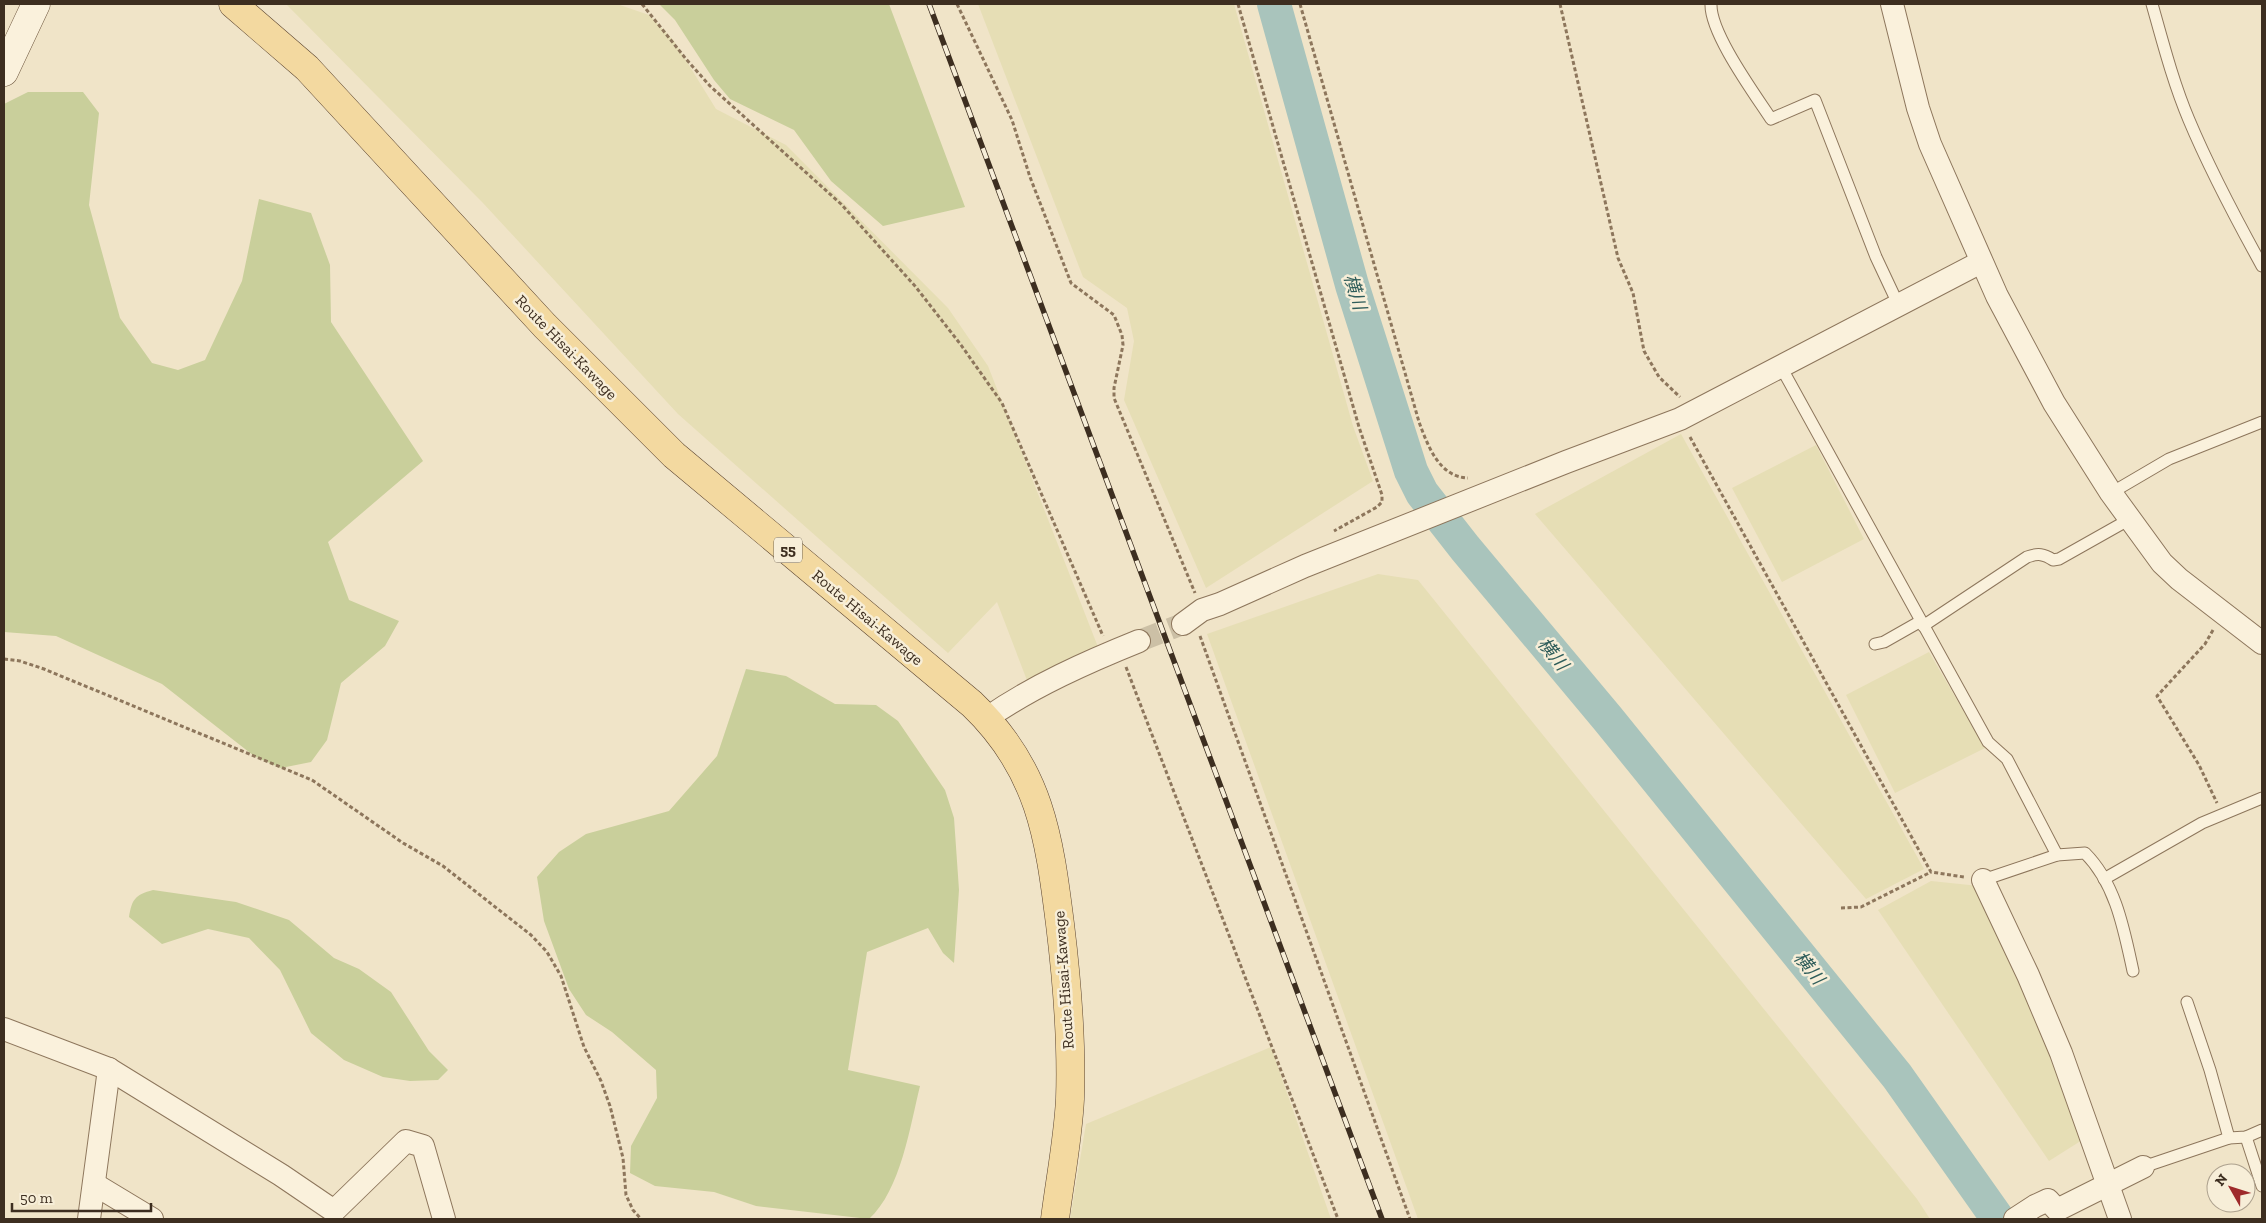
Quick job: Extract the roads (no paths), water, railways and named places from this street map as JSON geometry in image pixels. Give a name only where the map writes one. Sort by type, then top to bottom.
[{"type":"main road","name":"Route Hisai-Kawage","points":[[233,4],[307,68],[545,326],[674,455],[987,718],[1020,766],[1045,823],[1052,859],[1066,966],[1070,1099],[1055,1219]]},
{"type":"street","points":[[4,72],[36,4]]},
{"type":"street","points":[[1892,4],[1918,108],[1930,144],[1981,262],[2022,346],[2045,387],[2111,492],[2162,563],[2179,579],[2262,643]]},
{"type":"street","points":[[1193,617],[1305,566],[1686,416],[1981,262]]},
{"type":"street","points":[[987,718],[1008,702],[1123,648]]},
{"type":"street","points":[[1983,880],[2028,975],[2061,1052],[2120,1219]]},
{"type":"street","points":[[4,1032],[109,1069],[281,1175],[337,1215],[406,1141],[423,1146],[444,1219]]},
{"type":"street","points":[[89,1219],[109,1069]]},
{"type":"street","points":[[2015,1219],[2048,1200],[2057,1210],[2143,1167]]},
{"type":"street","points":[[94,1184],[152,1219]]},
{"type":"lane","points":[[1711,4],[1712,17],[1723,42],[1771,119],[1816,100],[1876,257],[1899,306]]},
{"type":"lane","points":[[2152,4],[2170,68],[2189,120],[2225,196],[2262,266]]},
{"type":"lane","points":[[1781,367],[1988,742],[2006,759],[2058,855]]},
{"type":"lane","points":[[2111,492],[2169,460],[2262,422]]},
{"type":"lane","points":[[1875,644],[1884,642],[1922,623],[2027,557],[2035,554],[2045,555],[2053,560],[2059,559],[2130,519]]},
{"type":"lane","points":[[2104,879],[2202,823],[2262,798]]},
{"type":"lane","points":[[1983,880],[2058,855],[2085,853],[2093,861],[2104,879],[2121,916],[2133,971]]},
{"type":"lane","points":[[2188,1002],[2229,1138]]},
{"type":"lane","points":[[2143,1167],[2229,1138],[2246,1138],[2262,1130]]},
{"type":"lane","points":[[2246,1138],[2262,1186]]},
{"type":"waterway","name":"横川","points":[[1274,4],[1352,285],[1411,471],[1422,493],[1897,1076],[1998,1219]]},
{"type":"tunnel","points":[[1139,641],[1183,624]]},
{"type":"railway","points":[[929,4],[1382,1219]]}]
